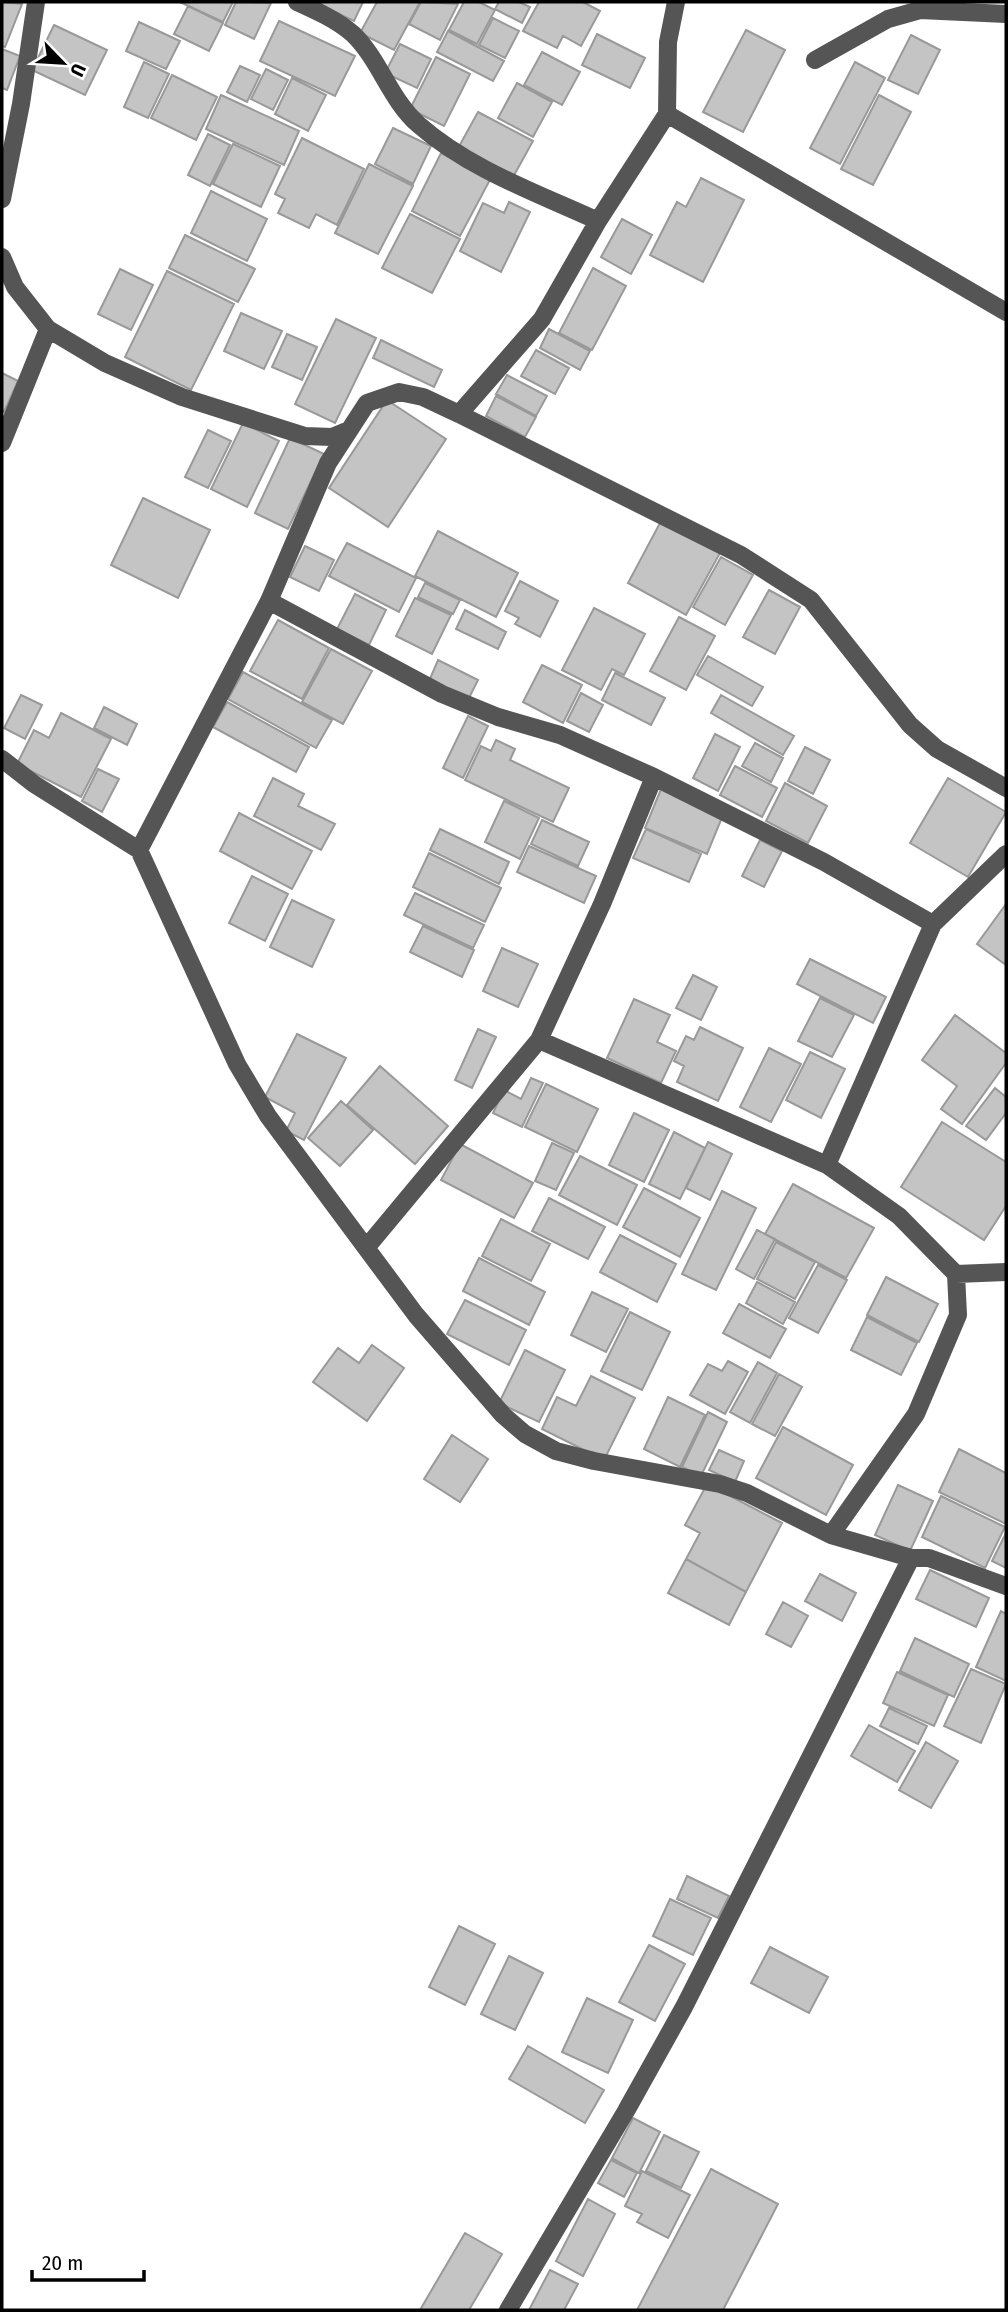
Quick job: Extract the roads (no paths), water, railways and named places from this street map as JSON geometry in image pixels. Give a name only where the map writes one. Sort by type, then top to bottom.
[{"type":"street","points":[[2,199],[21,104],[36,2]]},
{"type":"street","points":[[297,2],[330,18],[353,35],[396,99],[418,124],[441,142],[498,175],[598,221]]},
{"type":"street","points":[[458,414],[542,319],[598,221],[667,114],[668,42],[676,2]]},
{"type":"street","points":[[815,60],[888,19],[920,10],[1006,14]]},
{"type":"street","points":[[667,114],[1006,312]]},
{"type":"street","points":[[2,257],[15,287],[48,329],[104,363],[182,397],[305,436],[332,437],[349,430]]},
{"type":"street","points":[[2,443],[48,329]]},
{"type":"street","points":[[139,850],[269,601],[328,463],[368,403],[399,392],[423,397],[741,555],[811,600],[910,725],[937,748],[1006,788]]},
{"type":"street","points":[[269,601],[442,694],[498,717],[560,735],[654,778],[824,862],[933,924]]},
{"type":"street","points":[[2,759],[34,784],[139,850],[237,1064],[268,1116],[416,1315],[502,1415],[525,1434],[556,1451],[594,1461],[720,1484],[831,1535],[911,1559],[940,1562],[1006,1586]]},
{"type":"street","points":[[366,1248],[539,1040],[602,904],[654,778]]},
{"type":"street","points":[[827,1165],[933,924],[1006,854]]},
{"type":"street","points":[[539,1040],[827,1165],[899,1216],[956,1275],[958,1315],[916,1414],[831,1535]]},
{"type":"street","points":[[956,1275],[1006,1272]]},
{"type":"street","points":[[508,2310],[684,2007],[911,1559]]}]
